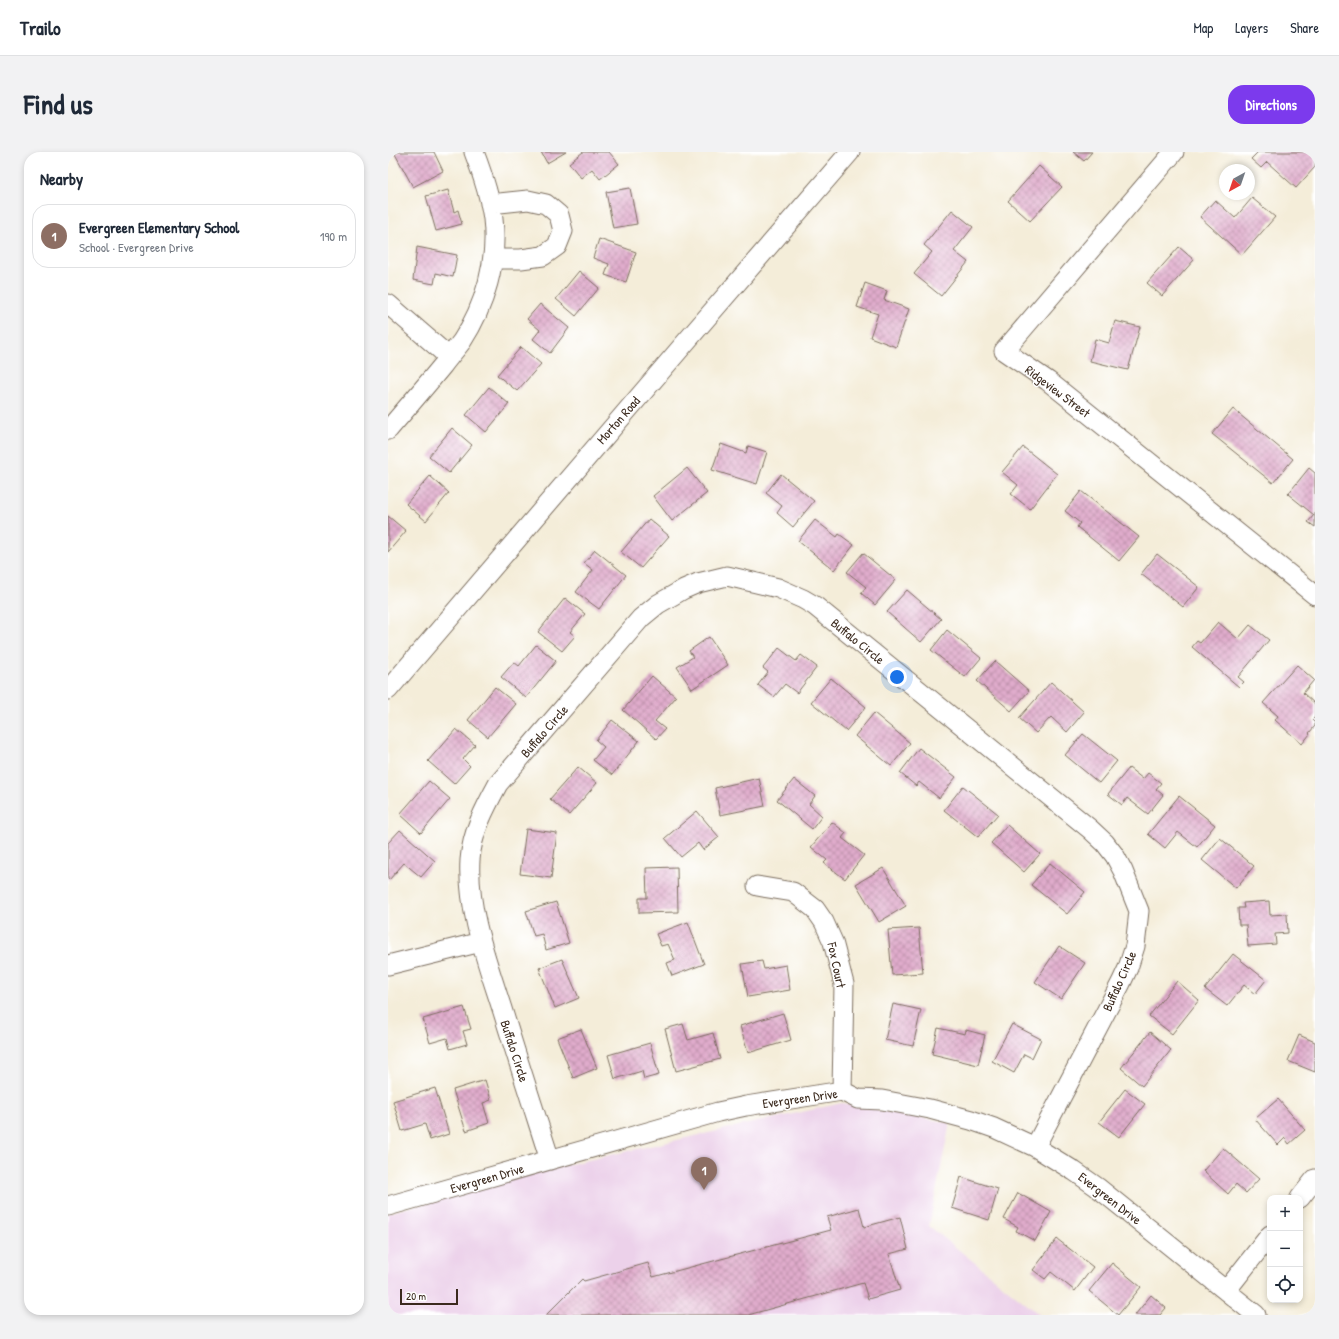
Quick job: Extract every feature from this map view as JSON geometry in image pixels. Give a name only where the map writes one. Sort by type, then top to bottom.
[{"type":"street","points":[[388,430],[462,342],[476,316],[486,289],[493,259],[493,219],[490,204],[474,152]]},
{"type":"street","name":"Morton Road","points":[[388,690],[850,152]]},
{"type":"street","name":"Ridgeview Street","points":[[1174,152],[1004,351],[1048,382],[1315,595]]},
{"type":"street","points":[[490,204],[528,200],[546,204],[559,216],[563,231],[557,246],[543,256],[521,259],[493,259]]},
{"type":"street","points":[[388,304],[449,357]]},
{"type":"street","name":"Buffalo Circle","points":[[550,1160],[481,942],[471,893],[470,860],[474,836],[484,810],[498,784],[641,618],[658,604],[677,592],[698,583],[728,576],[778,588],[815,606],[1090,829],[1105,843],[1115,856],[1123,871],[1139,911],[1135,946],[1128,968],[1036,1147]]},
{"type":"street","name":"Fox Court","points":[[757,886],[793,892],[816,909],[833,942],[844,984],[842,1091]]},
{"type":"street","points":[[388,965],[481,942]]},
{"type":"street","name":"Evergreen Drive","points":[[388,1206],[718,1112],[746,1106],[842,1091],[858,1098],[882,1100],[930,1108],[994,1128],[1036,1147],[1096,1186],[1256,1315]]},
{"type":"street","points":[[1302,1195],[1315,1179]]},
{"type":"street","points":[[1226,1291],[1267,1239]]},
{"type":"shaded area","points":[[842,1103],[950,1123],[929,1226],[1040,1315],[388,1315],[388,1213],[557,1167]]},
{"type":"building","points":[[398,152],[434,152],[443,171],[413,187],[395,154]]},
{"type":"building","points":[[541,152],[566,152],[547,163]]},
{"type":"building","points":[[583,152],[609,152],[619,164],[600,179],[592,169],[581,178],[569,163]]},
{"type":"building","points":[[1073,152],[1092,152],[1084,161]]},
{"type":"building","points":[[1258,152],[1315,152],[1315,167],[1296,188],[1267,162],[1261,168],[1251,159]]},
{"type":"building","points":[[1039,166],[1062,187],[1030,221],[1008,201]]},
{"type":"building","points":[[630,188],[637,224],[613,228],[606,192]]},
{"type":"building","points":[[448,190],[454,212],[458,210],[462,224],[436,231],[426,196]]},
{"type":"building","points":[[1215,200],[1235,218],[1250,200],[1254,200],[1275,217],[1242,255],[1200,217]]},
{"type":"building","points":[[952,210],[973,227],[954,251],[968,262],[941,296],[914,274],[932,252],[924,245]]},
{"type":"building","points":[[599,239],[636,252],[626,282],[605,275],[609,264],[593,258]]},
{"type":"building","points":[[417,247],[457,255],[453,277],[436,273],[434,284],[413,280]]},
{"type":"building","points":[[1179,247],[1194,260],[1162,296],[1147,283]]},
{"type":"building","points":[[579,271],[599,288],[576,316],[556,299]]},
{"type":"building","points":[[865,283],[887,291],[884,300],[909,309],[896,347],[870,337],[878,314],[857,307]]},
{"type":"building","points":[[540,304],[569,328],[550,353],[533,339],[540,330],[527,319]]},
{"type":"building","points":[[1115,321],[1140,327],[1128,370],[1090,361],[1095,339],[1109,343]]},
{"type":"building","points":[[521,347],[541,364],[517,391],[497,375]]},
{"type":"building","points":[[489,387],[509,404],[486,432],[466,415]]},
{"type":"building","points":[[1233,409],[1293,459],[1273,483],[1212,434]]},
{"type":"building","points":[[452,428],[472,445],[449,473],[429,456]]},
{"type":"building","points":[[721,444],[746,453],[748,446],[767,452],[757,484],[712,470]]},
{"type":"building","points":[[1023,447],[1057,474],[1030,509],[1011,494],[1018,485],[1002,472]]},
{"type":"building","points":[[687,468],[707,493],[672,521],[653,496]]},
{"type":"building","points":[[1309,468],[1315,473],[1315,527],[1308,522],[1314,515],[1288,494]]},
{"type":"building","points":[[781,474],[814,501],[793,527],[777,513],[782,506],[766,493]]},
{"type":"building","points":[[430,476],[449,493],[426,521],[406,504]]},
{"type":"building","points":[[1081,491],[1139,537],[1119,561],[1077,527],[1080,523],[1065,511]]},
{"type":"building","points":[[388,516],[406,531],[388,552]]},
{"type":"building","points":[[649,519],[669,536],[641,568],[621,552]]},
{"type":"building","points":[[815,520],[837,537],[839,534],[854,545],[834,570],[798,541]]},
{"type":"building","points":[[595,550],[626,575],[599,609],[576,592],[593,570],[584,563]]},
{"type":"building","points":[[863,553],[896,580],[875,605],[861,593],[866,587],[847,572]]},
{"type":"building","points":[[1157,554],[1199,587],[1183,607],[1141,574]]},
{"type":"building","points":[[907,590],[941,619],[921,642],[887,612]]},
{"type":"building","points":[[565,598],[585,614],[570,632],[575,636],[562,651],[538,632]]},
{"type":"building","points":[[1218,622],[1238,639],[1250,625],[1269,640],[1238,677],[1244,682],[1239,687],[1192,647],[1197,641],[1200,643]]},
{"type":"building","points":[[947,630],[981,658],[965,677],[931,650]]},
{"type":"building","points":[[709,637],[728,665],[692,689],[677,667],[693,657],[689,651]]},
{"type":"building","points":[[536,645],[556,661],[526,698],[501,677],[514,662],[519,666]]},
{"type":"building","points":[[779,648],[796,661],[801,655],[817,667],[797,693],[785,684],[774,697],[758,685],[768,672],[763,668]]},
{"type":"building","points":[[995,661],[1029,691],[1011,711],[977,681]]},
{"type":"building","points":[[1297,665],[1314,680],[1303,693],[1315,704],[1315,717],[1312,720],[1315,723],[1315,726],[1302,744],[1275,720],[1278,716],[1263,703]]},
{"type":"building","points":[[652,676],[676,697],[655,721],[665,729],[656,739],[623,710]]},
{"type":"building","points":[[831,678],[866,707],[846,731],[811,702]]},
{"type":"building","points":[[1051,682],[1084,712],[1067,732],[1051,717],[1036,733],[1019,718]]},
{"type":"building","points":[[495,687],[516,704],[488,737],[468,720]]},
{"type":"building","points":[[874,713],[910,743],[891,766],[855,736]]},
{"type":"building","points":[[612,720],[639,741],[612,775],[593,760],[604,747],[596,740]]},
{"type":"building","points":[[456,729],[475,745],[463,759],[470,766],[454,784],[428,761]]},
{"type":"building","points":[[1083,734],[1117,761],[1099,783],[1065,755]]},
{"type":"building","points":[[919,748],[956,777],[939,798],[919,782],[916,786],[900,773]]},
{"type":"building","points":[[578,767],[597,783],[569,815],[550,799]]},
{"type":"building","points":[[1129,768],[1143,779],[1148,773],[1161,783],[1156,789],[1163,795],[1148,814],[1127,798],[1122,805],[1108,794]]},
{"type":"building","points":[[759,778],[765,806],[720,815],[715,788]]},
{"type":"building","points":[[794,779],[815,796],[809,804],[822,816],[812,829],[777,800]]},
{"type":"building","points":[[429,781],[450,799],[421,833],[400,814]]},
{"type":"building","points":[[963,786],[998,814],[978,837],[944,810]]},
{"type":"building","points":[[1179,796],[1215,825],[1197,847],[1178,832],[1165,848],[1148,834]]},
{"type":"building","points":[[697,811],[719,837],[703,850],[698,843],[681,857],[665,838]]},
{"type":"building","points":[[832,822],[846,833],[842,838],[864,855],[845,879],[824,863],[827,860],[811,847]]},
{"type":"building","points":[[1007,825],[1040,854],[1024,872],[991,843]]},
{"type":"building","points":[[526,829],[557,833],[551,878],[520,874]]},
{"type":"building","points":[[400,830],[435,861],[421,877],[404,863],[389,880],[388,879],[388,843]]},
{"type":"building","points":[[1220,838],[1254,866],[1236,888],[1202,860]]},
{"type":"building","points":[[1050,863],[1085,892],[1067,914],[1031,885]]},
{"type":"building","points":[[677,867],[678,912],[639,913],[639,898],[647,898],[646,868]]},
{"type":"building","points":[[883,868],[906,906],[879,922],[856,884]]},
{"type":"building","points":[[1269,901],[1270,915],[1287,914],[1288,933],[1275,934],[1276,944],[1248,946],[1246,925],[1239,925],[1238,908],[1244,908],[1243,903]]},
{"type":"building","points":[[556,902],[569,943],[546,950],[542,934],[534,936],[526,911]]},
{"type":"building","points":[[688,922],[704,964],[672,976],[667,963],[675,960],[668,944],[661,946],[656,934]]},
{"type":"building","points":[[919,928],[923,973],[892,975],[888,930]]},
{"type":"building","points":[[1059,946],[1085,963],[1061,999],[1035,982]]},
{"type":"building","points":[[1233,954],[1266,980],[1255,994],[1244,985],[1227,1006],[1205,989]]},
{"type":"building","points":[[562,959],[579,998],[555,1008],[539,968]]},
{"type":"building","points":[[762,961],[764,969],[786,965],[790,990],[748,997],[742,964]]},
{"type":"building","points":[[1177,981],[1199,1000],[1172,1034],[1149,1016]]},
{"type":"building","points":[[893,1004],[921,1010],[913,1046],[885,1040]]},
{"type":"building","points":[[464,1007],[471,1029],[463,1031],[467,1044],[450,1049],[447,1038],[430,1043],[423,1019]]},
{"type":"building","points":[[783,1013],[791,1040],[748,1053],[740,1026]]},
{"type":"building","points":[[683,1024],[688,1040],[713,1033],[720,1059],[676,1071],[665,1029]]},
{"type":"building","points":[[1012,1024],[1041,1039],[1032,1058],[1024,1054],[1014,1073],[992,1061]]},
{"type":"building","points":[[938,1028],[965,1034],[966,1030],[985,1035],[978,1065],[932,1054]]},
{"type":"building","points":[[581,1029],[597,1068],[573,1078],[557,1038]]},
{"type":"building","points":[[1150,1032],[1171,1050],[1142,1086],[1121,1068]]},
{"type":"building","points":[[1299,1035],[1315,1042],[1315,1072],[1288,1061]]},
{"type":"building","points":[[650,1043],[659,1075],[644,1079],[642,1071],[615,1079],[608,1055]]},
{"type":"building","points":[[485,1080],[491,1100],[483,1103],[489,1123],[466,1131],[453,1090]]},
{"type":"building","points":[[435,1088],[449,1134],[430,1140],[425,1124],[402,1131],[393,1101]]},
{"type":"building","points":[[1125,1089],[1145,1104],[1119,1137],[1099,1122]]},
{"type":"building","points":[[1278,1099],[1305,1130],[1289,1144],[1285,1138],[1278,1145],[1255,1119]]},
{"type":"building","points":[[1223,1148],[1259,1179],[1246,1193],[1236,1184],[1228,1194],[1203,1171]]},
{"type":"building","points":[[961,1177],[998,1189],[989,1220],[952,1208]]},
{"type":"building","points":[[1018,1193],[1051,1212],[1035,1241],[1016,1231],[1018,1227],[1004,1219]]},
{"type":"building","points":[[859,1208],[864,1227],[900,1217],[908,1249],[889,1254],[900,1290],[868,1299],[863,1283],[748,1315],[546,1315],[582,1279],[584,1281],[648,1263],[653,1277],[831,1230],[827,1217]]},
{"type":"building","points":[[1057,1239],[1093,1267],[1075,1291],[1051,1272],[1045,1279],[1033,1270]]},
{"type":"building","points":[[1112,1263],[1141,1287],[1118,1315],[1089,1291]]},
{"type":"building","points":[[1151,1295],[1166,1308],[1160,1315],[1135,1315]]},
{"type":"place","name":"Evergreen Elementary School","points":[[704,1190]]}]
